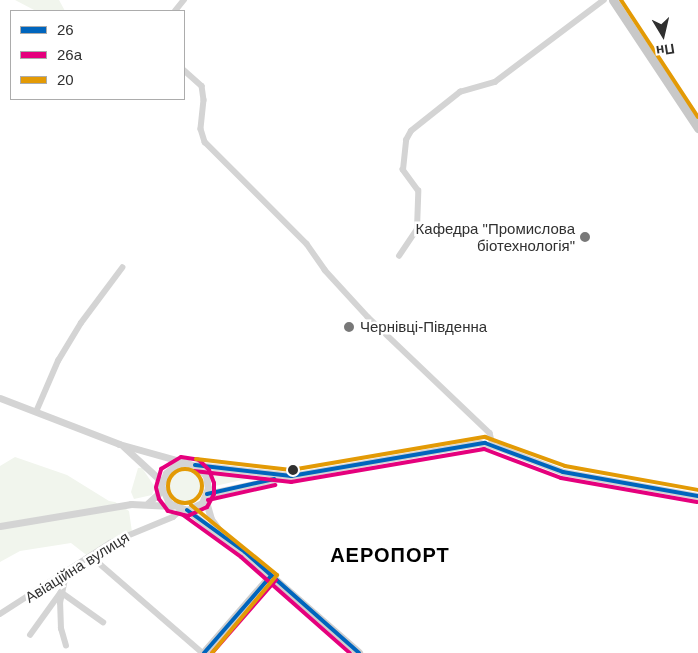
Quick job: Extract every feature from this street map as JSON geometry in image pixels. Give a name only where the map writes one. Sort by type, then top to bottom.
[{"type":"main road","points":[[613,0],[698,128]]},
{"type":"main road","points":[[203,653],[272,576],[359,653]]},
{"type":"street","points":[[176,10],[184,0]]},
{"type":"street","points":[[399,256],[417,229],[418,191],[402,170],[406,140],[412,131],[460,92],[495,82],[604,0]]},
{"type":"street","points":[[185,71],[202,86],[204,100],[201,129],[205,142],[307,244],[325,270],[379,328],[490,433],[493,445]]},
{"type":"street","points":[[36,412],[58,361],[81,323],[122,268]]},
{"type":"street","points":[[0,398],[119,444],[187,463],[291,476]]},
{"type":"street","points":[[184,510],[198,506],[206,496],[291,476],[479,443],[493,445],[563,472],[698,496]]},
{"type":"street","points":[[119,444],[162,485],[166,500],[172,506]]},
{"type":"street","points":[[148,503],[162,485],[169,470],[187,463]]},
{"type":"street","points":[[195,465],[206,476],[206,496],[211,519],[222,535]]},
{"type":"street","points":[[0,526],[148,503],[172,506],[184,510],[222,535],[272,576]]},
{"type":"street","name":"Авіаційна вулиця","points":[[0,614],[66,574],[110,543],[173,517],[184,510]]},
{"type":"street","points":[[92,556],[203,653]]},
{"type":"street","points":[[66,574],[61,592],[61,629],[66,646]]},
{"type":"street","points":[[61,592],[103,622]]},
{"type":"street","points":[[30,635],[61,592]]},
{"type":"shaded area","points":[[15,0],[59,0],[64,10],[34,10]]},
{"type":"shaded area","points":[[15,457],[67,475],[109,501],[115,502],[129,511],[132,532],[89,557],[71,543],[20,551],[0,562],[0,466]]},
{"type":"shaded area","points":[[185,467],[198,473],[204,486],[198,499],[185,505],[172,499],[166,486],[172,473]]},
{"type":"shaded area","points":[[138,468],[142,468],[155,487],[152,495],[134,499],[131,492]]},
{"type":"shaded area","points":[[212,471],[250,474],[251,478],[215,486]]},
{"type":"transit line","name":"20","points":[[621,0],[698,117]]},
{"type":"transit line","name":"20","points":[[196,459],[291,470],[485,437],[565,466],[698,490]]},
{"type":"transit line","name":"26","points":[[195,465],[291,476],[485,443],[563,472],[698,496]]},
{"type":"transit line","name":"26а","points":[[194,471],[291,482],[484,449],[561,478],[697,502]]},
{"type":"transit line","name":"26а","points":[[156,487],[161,469],[181,457],[199,460],[209,470],[214,483],[214,494],[207,507],[188,516],[168,511],[159,499],[156,488]]},
{"type":"transit line","name":"20","points":[[185,469],[192,470],[197,474],[201,479],[202,486],[201,493],[197,498],[192,502],[185,503],[178,502],[173,498],[169,493],[168,486],[169,479],[173,474],[178,470],[185,469]]},
{"type":"transit line","name":"26","points":[[207,494],[274,479]]},
{"type":"transit line","name":"26а","points":[[208,500],[275,485]]},
{"type":"transit line","name":"20","points":[[191,505],[277,575],[212,653]]},
{"type":"transit line","name":"26","points":[[187,510],[245,552],[359,653]]},
{"type":"transit line","name":"26а","points":[[183,515],[241,557],[350,653]]},
{"type":"transit line","name":"26","points":[[204,653],[271,576]]},
{"type":"transit line","name":"26а","points":[[212,653],[276,580]]},
{"type":"place","name":"Кафедра \"Промислова біотехнологія\"","points":[[585,237]]},
{"type":"place","name":"Чернівці-Південна","points":[[349,327]]},
{"type":"district","name":"АЕРОПОРТ","points":[[390,555]]}]
